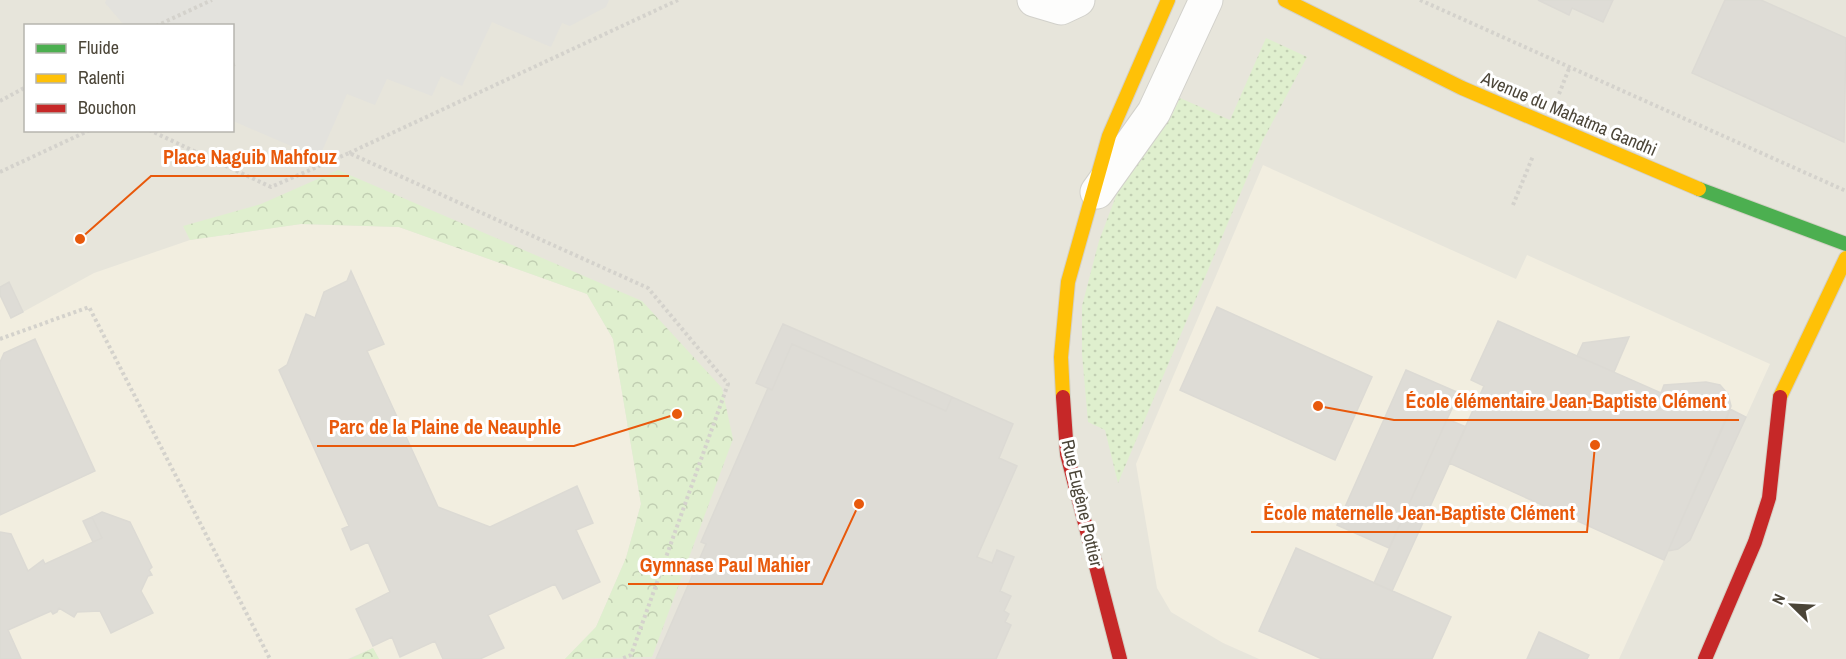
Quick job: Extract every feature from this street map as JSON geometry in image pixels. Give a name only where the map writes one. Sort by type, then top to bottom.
[{"type":"street","points":[[1034,0],[1061,8],[1078,0]]},
{"type":"street","name":"Rue Eugène Pottier","points":[[1119,659],[1067,454],[1061,357],[1068,282],[1109,136],[1157,30],[1168,0]]},
{"type":"street","name":"Rue Eugène Pottier","points":[[1089,204],[1125,148],[1154,112],[1206,0]]},
{"type":"street","name":"Avenue du Mahatma Gandhi","points":[[1285,0],[1349,34],[1546,126],[1779,221],[1846,244]]},
{"type":"street","points":[[1705,659],[1755,542],[1769,498],[1779,400],[1846,258]]},
{"type":"path","points":[[160,24],[212,0]]},
{"type":"path","points":[[153,132],[271,187],[678,0]]},
{"type":"path","points":[[1420,0],[1846,190]]},
{"type":"path","points":[[0,101],[24,88]]},
{"type":"path","points":[[0,172],[86,132]]},
{"type":"path","points":[[349,153],[648,288],[728,384],[630,657],[621,659]]},
{"type":"path","points":[[0,339],[89,307],[270,659]]},
{"type":"shaded area","points":[[0,0],[1846,0],[1846,659],[0,659]]},
{"type":"shaded area","points":[[106,0],[609,0],[606,7],[570,26],[562,23],[551,47],[492,22],[462,86],[441,76],[432,96],[387,79],[375,105],[347,94],[319,158],[234,121],[234,24],[123,24],[105,3]]},
{"type":"shaded area","points":[[1263,165],[1516,279],[1527,255],[1770,364],[1690,540],[1678,549],[1668,551],[1619,659],[1259,659],[1223,643],[1171,612],[1157,588],[1136,464]]},
{"type":"shaded area","points":[[301,224],[399,227],[587,294],[613,339],[641,504],[626,558],[596,627],[565,659],[379,659],[373,648],[348,659],[0,659],[0,288],[9,282],[23,312],[94,273],[190,240]]},
{"type":"green space","points":[[1266,38],[1307,57],[1263,140],[1118,483],[1105,430],[1088,422],[1082,354],[1082,306],[1099,241],[1128,164],[1171,117],[1180,98],[1230,120]]},
{"type":"green space","points":[[338,170],[642,301],[722,388],[733,439],[652,657],[565,659],[596,627],[626,558],[641,504],[613,339],[587,294],[399,227],[301,224],[190,240],[183,226],[261,204]]},
{"type":"green space","points":[[373,648],[379,659],[350,659]]},
{"type":"building","points":[[1538,0],[1613,0],[1603,22],[1572,8],[1569,15]]},
{"type":"building","points":[[1725,0],[1761,0],[1846,38],[1844,142],[1692,73]]},
{"type":"building","points":[[351,271],[384,344],[367,351],[438,507],[490,527],[577,486],[593,523],[576,530],[600,582],[563,599],[555,584],[488,615],[504,648],[480,659],[443,659],[435,641],[400,657],[392,637],[373,646],[356,609],[390,592],[368,542],[351,550],[342,529],[349,526],[279,370],[287,365],[306,314],[315,318],[324,292],[347,281]]},
{"type":"building","points":[[9,282],[23,312],[11,318],[0,295],[0,287]]},
{"type":"building","points":[[1217,307],[1372,377],[1335,460],[1180,390]]},
{"type":"building","points":[[1498,321],[1661,393],[1664,385],[1706,382],[1720,385],[1728,394],[1731,406],[1727,418],[1664,560],[1449,463],[1484,386],[1471,380]]},
{"type":"building","points":[[783,324],[952,397],[946,411],[792,344],[772,390],[756,383]]},
{"type":"building","points":[[1629,337],[1614,372],[1577,356],[1583,343]]},
{"type":"building","points":[[35,339],[95,471],[0,515],[0,362],[4,353]]},
{"type":"building","points":[[792,344],[946,411],[952,397],[1013,424],[999,458],[1017,466],[977,557],[992,563],[997,550],[1014,557],[1000,591],[1011,596],[1004,611],[1009,614],[1005,622],[1011,625],[996,659],[656,659],[706,544],[701,542],[768,388],[772,390]]},
{"type":"building","points":[[1406,370],[1459,393],[1389,548],[1337,525]]},
{"type":"building","points":[[1730,409],[1746,417],[1690,540],[1678,549],[1668,551]]},
{"type":"building","points":[[1447,419],[1466,427],[1392,591],[1374,583]]},
{"type":"building","points":[[102,512],[130,522],[152,567],[149,570],[152,575],[148,576],[141,591],[153,613],[111,633],[100,611],[77,612],[74,617],[59,608],[53,614],[51,611],[8,630],[21,659],[0,659],[0,532],[11,534],[28,571],[43,560],[45,564],[102,538],[92,517]]},
{"type":"building","points":[[92,517],[102,538],[93,542],[83,521]]},
{"type":"building","points":[[1296,548],[1451,617],[1432,659],[1322,659],[1259,631]]},
{"type":"building","points":[[1539,632],[1589,655],[1587,659],[1527,659]]},
{"type":"traffic: fast","points":[[1699,189],[1846,244]]},
{"type":"traffic: slow","points":[[1063,397],[1061,357],[1068,282],[1109,136],[1168,0]]},
{"type":"traffic: slow","points":[[1285,0],[1462,88],[1699,189]]},
{"type":"traffic: slow","points":[[1780,397],[1846,258]]},
{"type":"traffic: jam","points":[[1063,397],[1067,454],[1120,659]]},
{"type":"traffic: jam","points":[[1705,659],[1755,542],[1769,498],[1780,397]]},
{"type":"place","name":"Place Naguib Mahfouz","points":[[80,239]]},
{"type":"place","name":"École élémentaire Jean-Baptiste Clément","points":[[1318,406]]},
{"type":"place","name":"Parc de la Plaine de Neauphle","points":[[677,414]]},
{"type":"place","name":"École maternelle Jean-Baptiste Clément","points":[[1595,445]]},
{"type":"place","name":"Gymnase Paul Mahier","points":[[859,504]]}]
